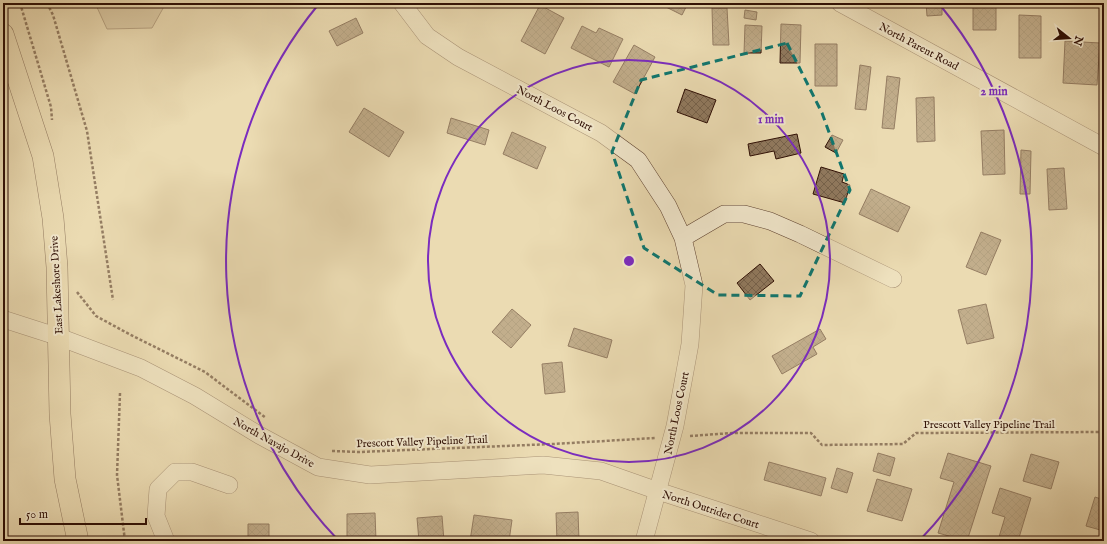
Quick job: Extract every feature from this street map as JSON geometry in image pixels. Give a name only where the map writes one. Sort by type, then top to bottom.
[{"type":"main road","name":"East Lakeshore Drive","points":[[3,34],[42,156],[53,218],[59,337],[60,414],[65,479],[78,541]]},
{"type":"street","name":"North Loos Court","points":[[402,3],[427,36],[458,58],[601,133],[638,160],[668,206],[683,238],[694,284],[690,344],[672,437],[644,541]]},
{"type":"street","name":"North Parent Road","points":[[840,3],[1104,147]]},
{"type":"street","points":[[683,238],[724,214],[744,214],[770,221],[893,278]]},
{"type":"street","name":"North Navajo Drive","points":[[3,319],[59,337],[141,368],[195,396],[258,435],[318,466],[370,475],[543,465],[601,471],[658,491]]},
{"type":"street","points":[[166,541],[156,516],[158,489],[175,472],[192,472],[229,485]]},
{"type":"street","name":"North Outrider Court","points":[[658,491],[811,541]]},
{"type":"path","points":[[20,3],[51,107],[52,122]]},
{"type":"path","points":[[47,3],[53,15],[87,131],[113,300]]},
{"type":"path","points":[[77,292],[96,316],[204,372],[272,422]]},
{"type":"path","points":[[120,393],[117,475],[125,541]]},
{"type":"path","name":"Prescott Valley Pipeline Trail","points":[[329,451],[359,452],[553,444],[732,433],[811,433],[822,445],[903,444],[916,433],[1104,432]]},
{"type":"highlighted area","points":[[787,43],[822,113],[850,190],[800,296],[718,295],[644,248],[612,152],[641,80]]},
{"type":"shaded area","points":[[95,3],[166,3],[152,28],[107,29]]},
{"type":"building","points":[[663,3],[688,3],[682,15],[662,5]]},
{"type":"building","points":[[926,3],[954,4],[942,4],[942,15],[927,16]]},
{"type":"building","points":[[973,3],[996,3],[996,30],[973,30]]},
{"type":"building","points":[[540,5],[564,18],[545,54],[521,41]]},
{"type":"building","points":[[712,8],[727,8],[729,45],[713,45]]},
{"type":"building","points":[[745,10],[757,12],[756,20],[744,18]]},
{"type":"building","points":[[1019,15],[1041,16],[1041,58],[1019,58]]},
{"type":"building","points":[[356,18],[363,33],[337,46],[329,31]]},
{"type":"building","points":[[781,24],[801,25],[800,63],[780,63]]},
{"type":"building","points":[[745,25],[762,26],[761,53],[744,53]]},
{"type":"building","points":[[582,26],[596,33],[599,28],[623,39],[609,67],[571,48]]},
{"type":"building","points":[[1065,41],[1100,43],[1097,85],[1063,83]]},
{"type":"building","points":[[815,44],[837,44],[837,86],[815,86]]},
{"type":"building","points":[[634,45],[655,57],[635,94],[613,82]]},
{"type":"building","points":[[860,65],[871,67],[866,110],[855,109]]},
{"type":"building","points":[[887,76],[900,78],[894,129],[882,128]]},
{"type":"building","points":[[685,89],[716,100],[707,123],[677,112]]},
{"type":"building","points":[[934,97],[935,141],[917,142],[916,98]]},
{"type":"building","points":[[364,108],[404,132],[389,157],[349,132]]},
{"type":"building","points":[[451,118],[489,130],[485,145],[447,133]]},
{"type":"building","points":[[1004,130],[1005,174],[983,175],[981,131]]},
{"type":"building","points":[[512,132],[546,147],[537,169],[503,154]]},
{"type":"building","points":[[797,134],[801,153],[776,159],[774,151],[750,156],[748,144]]},
{"type":"building","points":[[832,135],[843,140],[836,153],[825,147]]},
{"type":"building","points":[[1021,150],[1031,151],[1030,194],[1020,194]]},
{"type":"building","points":[[821,167],[844,174],[842,182],[850,185],[845,203],[813,194]]},
{"type":"building","points":[[1064,168],[1067,209],[1049,210],[1047,169]]},
{"type":"building","points":[[871,189],[910,207],[898,232],[859,214]]},
{"type":"building","points":[[981,232],[1001,240],[986,275],[966,267]]},
{"type":"building","points":[[760,264],[774,281],[750,300],[737,283]]},
{"type":"building","points":[[986,304],[994,338],[967,344],[958,310]]},
{"type":"building","points":[[512,309],[531,325],[511,348],[492,332]]},
{"type":"building","points":[[574,328],[612,340],[607,358],[568,346]]},
{"type":"building","points":[[820,329],[826,339],[813,347],[817,354],[782,374],[772,356]]},
{"type":"building","points":[[562,362],[565,392],[545,394],[542,364]]},
{"type":"building","points":[[878,453],[895,458],[890,476],[873,471]]},
{"type":"building","points":[[948,453],[991,466],[967,541],[938,533],[954,482],[940,478]]},
{"type":"building","points":[[1031,454],[1059,462],[1051,489],[1023,481]]},
{"type":"building","points":[[769,462],[826,478],[821,496],[764,480]]},
{"type":"building","points":[[837,468],[853,473],[847,493],[831,488]]},
{"type":"building","points":[[877,479],[912,489],[902,521],[867,511]]},
{"type":"building","points":[[1000,488],[1031,498],[1018,541],[1011,541],[999,537],[1005,517],[992,513]]},
{"type":"building","points":[[1095,497],[1104,500],[1104,531],[1086,526]]},
{"type":"building","points":[[578,512],[579,541],[557,541],[556,513]]},
{"type":"building","points":[[375,513],[376,541],[347,541],[347,514]]},
{"type":"building","points":[[474,515],[512,520],[509,541],[470,541]]},
{"type":"building","points":[[442,516],[444,541],[419,541],[417,518]]},
{"type":"building","points":[[248,524],[269,524],[269,541],[248,541]]}]
